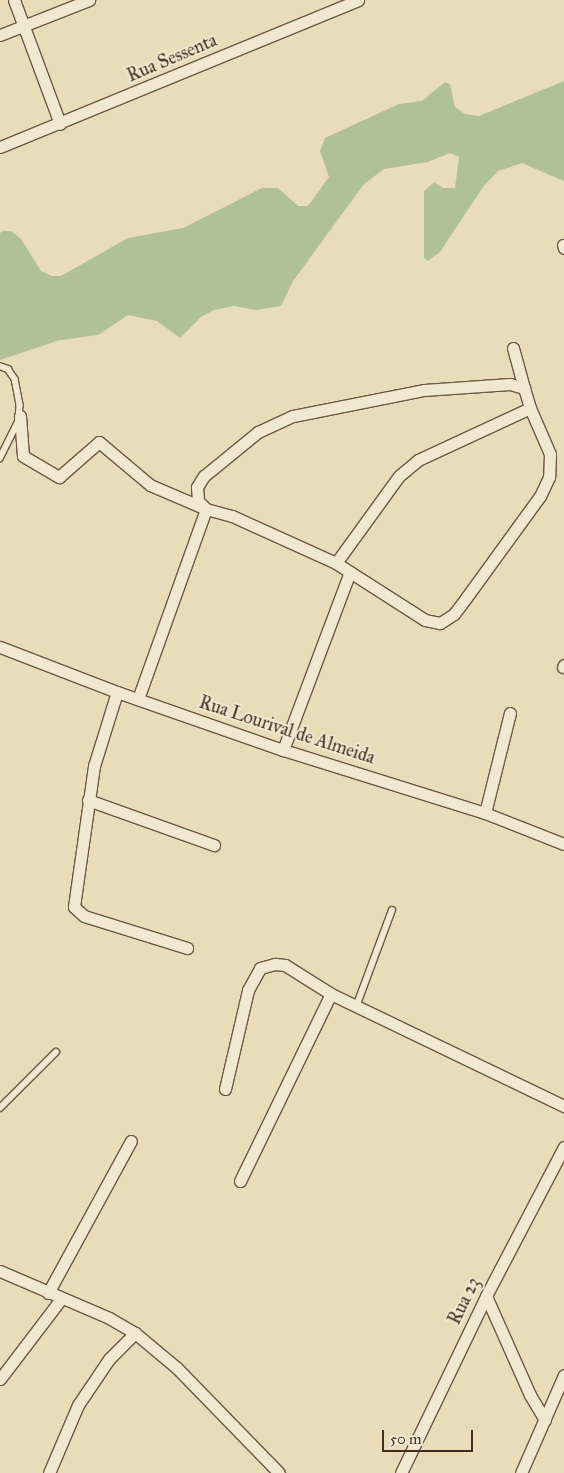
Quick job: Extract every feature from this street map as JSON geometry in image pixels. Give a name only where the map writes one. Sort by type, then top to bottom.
[{"type":"street","points":[[14,0],[60,124]]},
{"type":"street","points":[[0,36],[89,0]]},
{"type":"street","name":"Rua Sessenta","points":[[0,147],[60,124],[358,0]]},
{"type":"street","points":[[20,416],[23,456],[59,477],[99,442],[150,485],[206,509],[232,516],[336,563],[434,624],[454,614],[540,496],[550,477],[550,454],[530,408],[513,348]]},
{"type":"street","points":[[206,509],[196,494],[204,476],[258,432],[293,416],[424,390],[510,384],[524,388]]},
{"type":"street","points":[[336,563],[399,476],[418,460],[530,408]]},
{"type":"street","points":[[138,699],[206,509]]},
{"type":"street","points":[[283,750],[350,572]]},
{"type":"street","name":"Rua Lourival de Almeida","points":[[0,647],[117,692],[283,750],[485,813],[564,844]]},
{"type":"street","points":[[117,692],[94,766],[74,907],[84,916],[187,948]]},
{"type":"street","points":[[485,813],[510,713]]},
{"type":"street","points":[[88,800],[214,845]]},
{"type":"street","points":[[225,1090],[248,990],[260,968],[266,964],[285,965],[331,994],[356,1007],[564,1106]]},
{"type":"street","points":[[240,1181],[331,994]]},
{"type":"street","points":[[48,1293],[132,1142]]},
{"type":"street","name":"Rua 23","points":[[401,1473],[486,1296],[564,1147]]},
{"type":"street","points":[[0,1271],[61,1299],[110,1318],[135,1333],[177,1368],[279,1473]]},
{"type":"street","points":[[486,1296],[530,1395],[545,1420]]},
{"type":"street","points":[[0,1379],[61,1299]]},
{"type":"street","points":[[49,1473],[78,1405],[109,1359],[135,1333]]},
{"type":"street","points":[[521,1473],[564,1375]]},
{"type":"lane","points":[[0,366],[8,369],[15,379],[20,416],[0,459]]},
{"type":"lane","points":[[356,1007],[392,910]]},
{"type":"lane","points":[[0,1108],[56,1052]]},
{"type":"green space","points":[[564,81],[564,181],[522,163],[498,171],[483,187],[440,252],[428,261],[424,258],[424,191],[434,182],[443,188],[455,188],[459,157],[450,153],[428,162],[384,169],[364,184],[293,281],[281,306],[256,310],[234,306],[214,310],[201,317],[180,338],[157,321],[128,315],[98,335],[60,340],[0,360],[0,233],[3,231],[11,231],[21,239],[41,271],[52,276],[61,276],[128,238],[183,228],[262,188],[278,188],[298,206],[308,206],[329,177],[320,151],[325,138],[399,104],[422,101],[445,82],[450,84],[455,107],[465,114],[479,116]]}]
